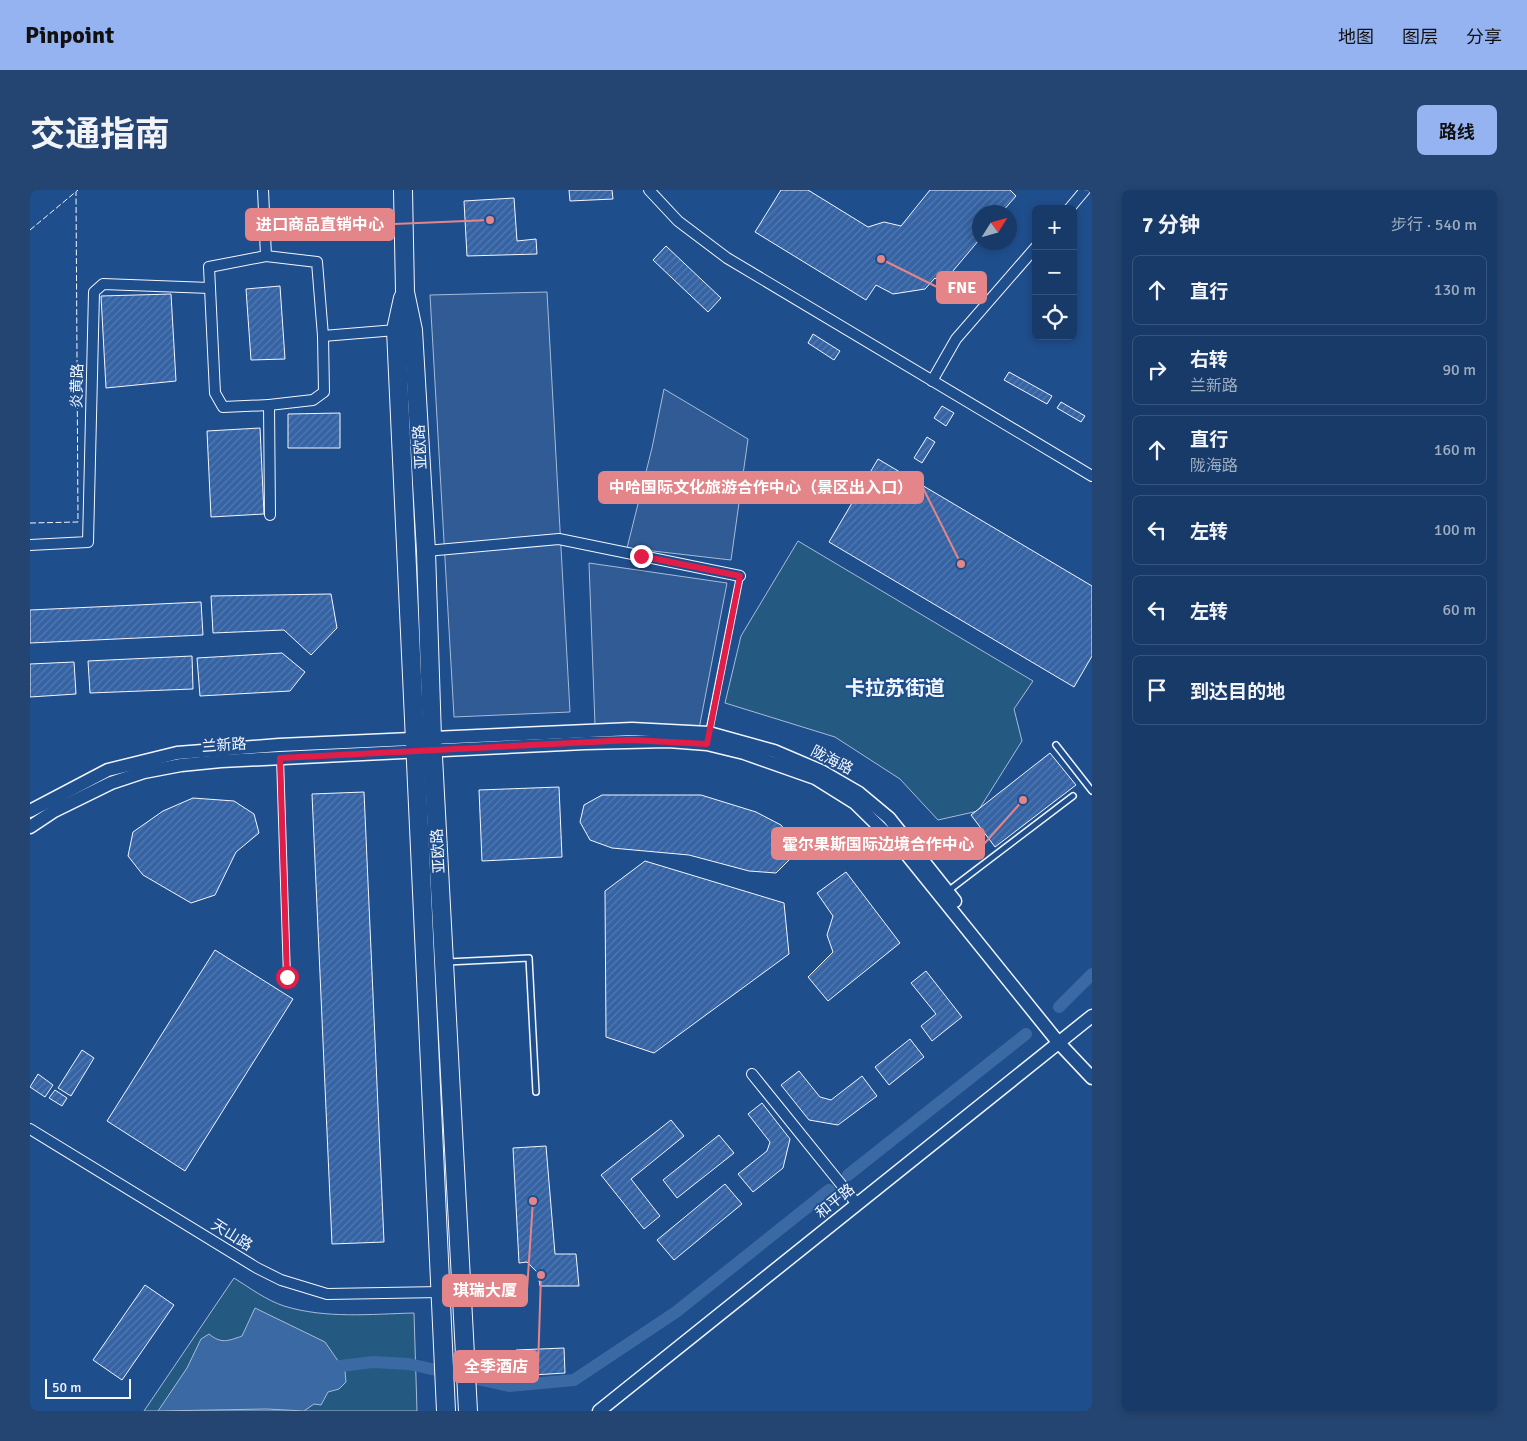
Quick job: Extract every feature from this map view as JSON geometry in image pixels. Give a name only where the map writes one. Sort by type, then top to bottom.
[{"type":"highway","name":"亚欧路","points":[[403,190],[405,292],[413,330],[426,551],[433,745],[468,1411]]},
{"type":"highway","name":"亚欧路","points":[[405,292],[396,330],[446,1411]]},
{"type":"street","points":[[263,190],[266,256]]},
{"type":"street","points":[[649,190],[678,221],[727,258],[1092,476]]},
{"type":"street","points":[[1072,205],[1085,190]]},
{"type":"street","points":[[932,381],[956,339],[1033,250]]},
{"type":"street","points":[[266,256],[317,262],[323,336],[324,392],[313,400],[269,405],[223,407],[215,393],[209,267],[266,256]]},
{"type":"street","name":"炎黄路","points":[[30,545],[88,542],[94,292],[103,284],[210,288]]},
{"type":"street","points":[[323,336],[396,330]]},
{"type":"street","points":[[269,405],[270,515]]},
{"type":"street","points":[[426,551],[559,539],[740,576]]},
{"type":"street","name":"陇海路","points":[[433,745],[708,739],[774,751],[820,771],[859,793],[888,818],[948,892],[1061,1040]]},
{"type":"street","name":"陇海路","points":[[708,739],[815,778],[855,803],[904,851],[1089,1075]]},
{"type":"street","name":"兰新路","points":[[30,811],[75,785],[108,770],[140,760],[177,753],[279,745],[433,745]]},
{"type":"street","name":"兰新路","points":[[30,827],[80,797],[111,783],[144,772],[205,763],[415,745]]},
{"type":"street","name":"和平路","points":[[598,1411],[1092,1016]]},
{"type":"street","points":[[752,1074],[857,1204]]},
{"type":"street","name":"天山路","points":[[30,1128],[281,1280],[327,1294],[441,1292]]},
{"type":"lane","points":[[708,739],[740,576]]},
{"type":"lane","points":[[279,745],[287,977]]},
{"type":"lane","points":[[1056,745],[1092,791]]},
{"type":"lane","points":[[948,892],[1073,796]]},
{"type":"lane","points":[[444,962],[529,958],[536,1092]]},
{"type":"shaded area","points":[[547,292],[570,712],[454,717],[430,295]]},
{"type":"shaded area","points":[[664,389],[748,439],[731,560],[627,548],[652,448]]},
{"type":"shaded area","points":[[798,541],[1033,681],[1014,709],[1022,741],[978,811],[938,820],[900,779],[835,737],[725,703],[741,636]]},
{"type":"shaded area","points":[[589,563],[727,583],[699,729],[595,725]]},
{"type":"shaded area","points":[[234,1278],[258,1294],[284,1306],[300,1310],[349,1315],[414,1313],[417,1411],[144,1411]]},
{"type":"shaded area","points":[[255,1308],[325,1342],[345,1371],[346,1382],[339,1389],[328,1392],[321,1405],[314,1404],[304,1411],[267,1409],[158,1411],[187,1368],[201,1339],[209,1334],[225,1341],[242,1336]]},
{"type":"building","points":[[569,190],[612,190],[613,199],[570,201]]},
{"type":"building","points":[[781,190],[808,190],[868,227],[884,222],[901,226],[930,190],[1010,190],[1016,196],[1008,205],[972,205],[972,248],[942,284],[935,278],[925,289],[893,294],[876,285],[866,300],[755,232]]},
{"type":"building","points":[[514,198],[517,241],[536,239],[537,254],[467,256],[464,201]]},
{"type":"building","points":[[666,246],[721,298],[708,312],[653,260]]},
{"type":"building","points":[[280,286],[285,359],[251,360],[246,289]]},
{"type":"building","points":[[171,294],[176,381],[106,388],[101,296]]},
{"type":"building","points":[[813,334],[840,351],[834,360],[808,343]]},
{"type":"building","points":[[1009,372],[1052,396],[1047,404],[1004,380]]},
{"type":"building","points":[[1061,402],[1085,416],[1081,422],[1057,408]]},
{"type":"building","points":[[942,406],[954,413],[946,426],[934,418]]},
{"type":"building","points":[[340,413],[340,448],[288,448],[288,414]]},
{"type":"building","points":[[260,428],[264,514],[211,517],[207,431]]},
{"type":"building","points":[[927,437],[935,442],[922,463],[914,458]]},
{"type":"building","points":[[878,459],[1092,586],[1092,656],[1074,687],[829,542]]},
{"type":"building","points":[[331,594],[337,628],[311,655],[284,630],[213,633],[211,596]]},
{"type":"building","points":[[201,602],[203,635],[30,643],[30,610]]},
{"type":"building","points":[[282,653],[305,672],[290,691],[200,696],[197,658]]},
{"type":"building","points":[[192,656],[193,689],[90,693],[88,661]]},
{"type":"building","points":[[74,662],[76,694],[30,697],[30,664]]},
{"type":"building","points":[[1050,753],[1076,785],[995,847],[971,815]]},
{"type":"building","points":[[559,787],[562,857],[482,861],[479,790]]},
{"type":"building","points":[[364,792],[384,1242],[332,1244],[312,794]]},
{"type":"building","points":[[602,795],[701,795],[756,812],[781,825],[795,843],[790,859],[776,873],[749,871],[689,855],[612,848],[590,840],[580,822],[584,805]]},
{"type":"building","points":[[193,798],[234,801],[254,814],[259,833],[236,852],[215,895],[191,903],[143,875],[128,856],[133,832],[163,811]]},
{"type":"building","points":[[645,861],[784,903],[789,954],[654,1053],[606,1037],[605,891]]},
{"type":"building","points":[[846,872],[900,943],[828,1001],[808,977],[833,952],[827,935],[833,916],[817,893]]},
{"type":"building","points":[[215,950],[293,999],[185,1171],[107,1121]]},
{"type":"building","points":[[926,971],[962,1017],[932,1041],[921,1026],[936,1014],[911,983]]},
{"type":"building","points":[[910,1039],[924,1057],[889,1085],[875,1067]]},
{"type":"building","points":[[82,1050],[94,1058],[71,1096],[58,1088]]},
{"type":"building","points":[[799,1071],[820,1097],[831,1100],[862,1076],[877,1096],[838,1125],[809,1120],[781,1085]]},
{"type":"building","points":[[38,1074],[53,1085],[45,1097],[30,1087]]},
{"type":"building","points":[[55,1090],[67,1098],[62,1106],[49,1098]]},
{"type":"building","points":[[762,1103],[790,1139],[783,1168],[753,1192],[738,1174],[767,1151],[770,1142],[748,1114]]},
{"type":"building","points":[[671,1120],[684,1136],[631,1179],[660,1216],[644,1229],[601,1175]]},
{"type":"building","points":[[719,1135],[734,1153],[677,1198],[663,1180]]},
{"type":"building","points":[[546,1146],[555,1254],[576,1254],[579,1286],[540,1286],[538,1273],[527,1262],[519,1263],[513,1148]]},
{"type":"building","points":[[725,1184],[742,1204],[674,1260],[657,1240]]},
{"type":"building","points":[[145,1285],[174,1305],[122,1380],[93,1360]]},
{"type":"building","points":[[564,1348],[565,1373],[517,1376],[516,1350]]},
{"type":"waterway","points":[[1059,1007],[1092,974]]},
{"type":"waterway","points":[[848,1175],[1026,1034]]},
{"type":"waterway","points":[[324,1368],[373,1362],[409,1364],[509,1386],[574,1380],[676,1312],[829,1190]]},
{"type":"fence","points":[[30,230],[78,190]]},
{"type":"fence","points":[[30,523],[78,522],[76,192]]},
{"type":"place","name":"进口商品直销中心","points":[[490,220]]},
{"type":"place","name":"FNE","points":[[881,259]]},
{"type":"place","name":"中哈国际文化旅游合作中心（景区出入口）","points":[[961,564]]},
{"type":"place","name":"霍尔果斯国际边境合作中心","points":[[1023,800]]},
{"type":"place","name":"琪瑞大厦","points":[[533,1201]]},
{"type":"place","name":"全季酒店","points":[[541,1275]]},
{"type":"district","name":"卡拉苏街道","points":[[895,688]]},
{"type":"route","points":[[287,977],[280,758],[631,740],[707,744],[740,576],[641,556]]}]
